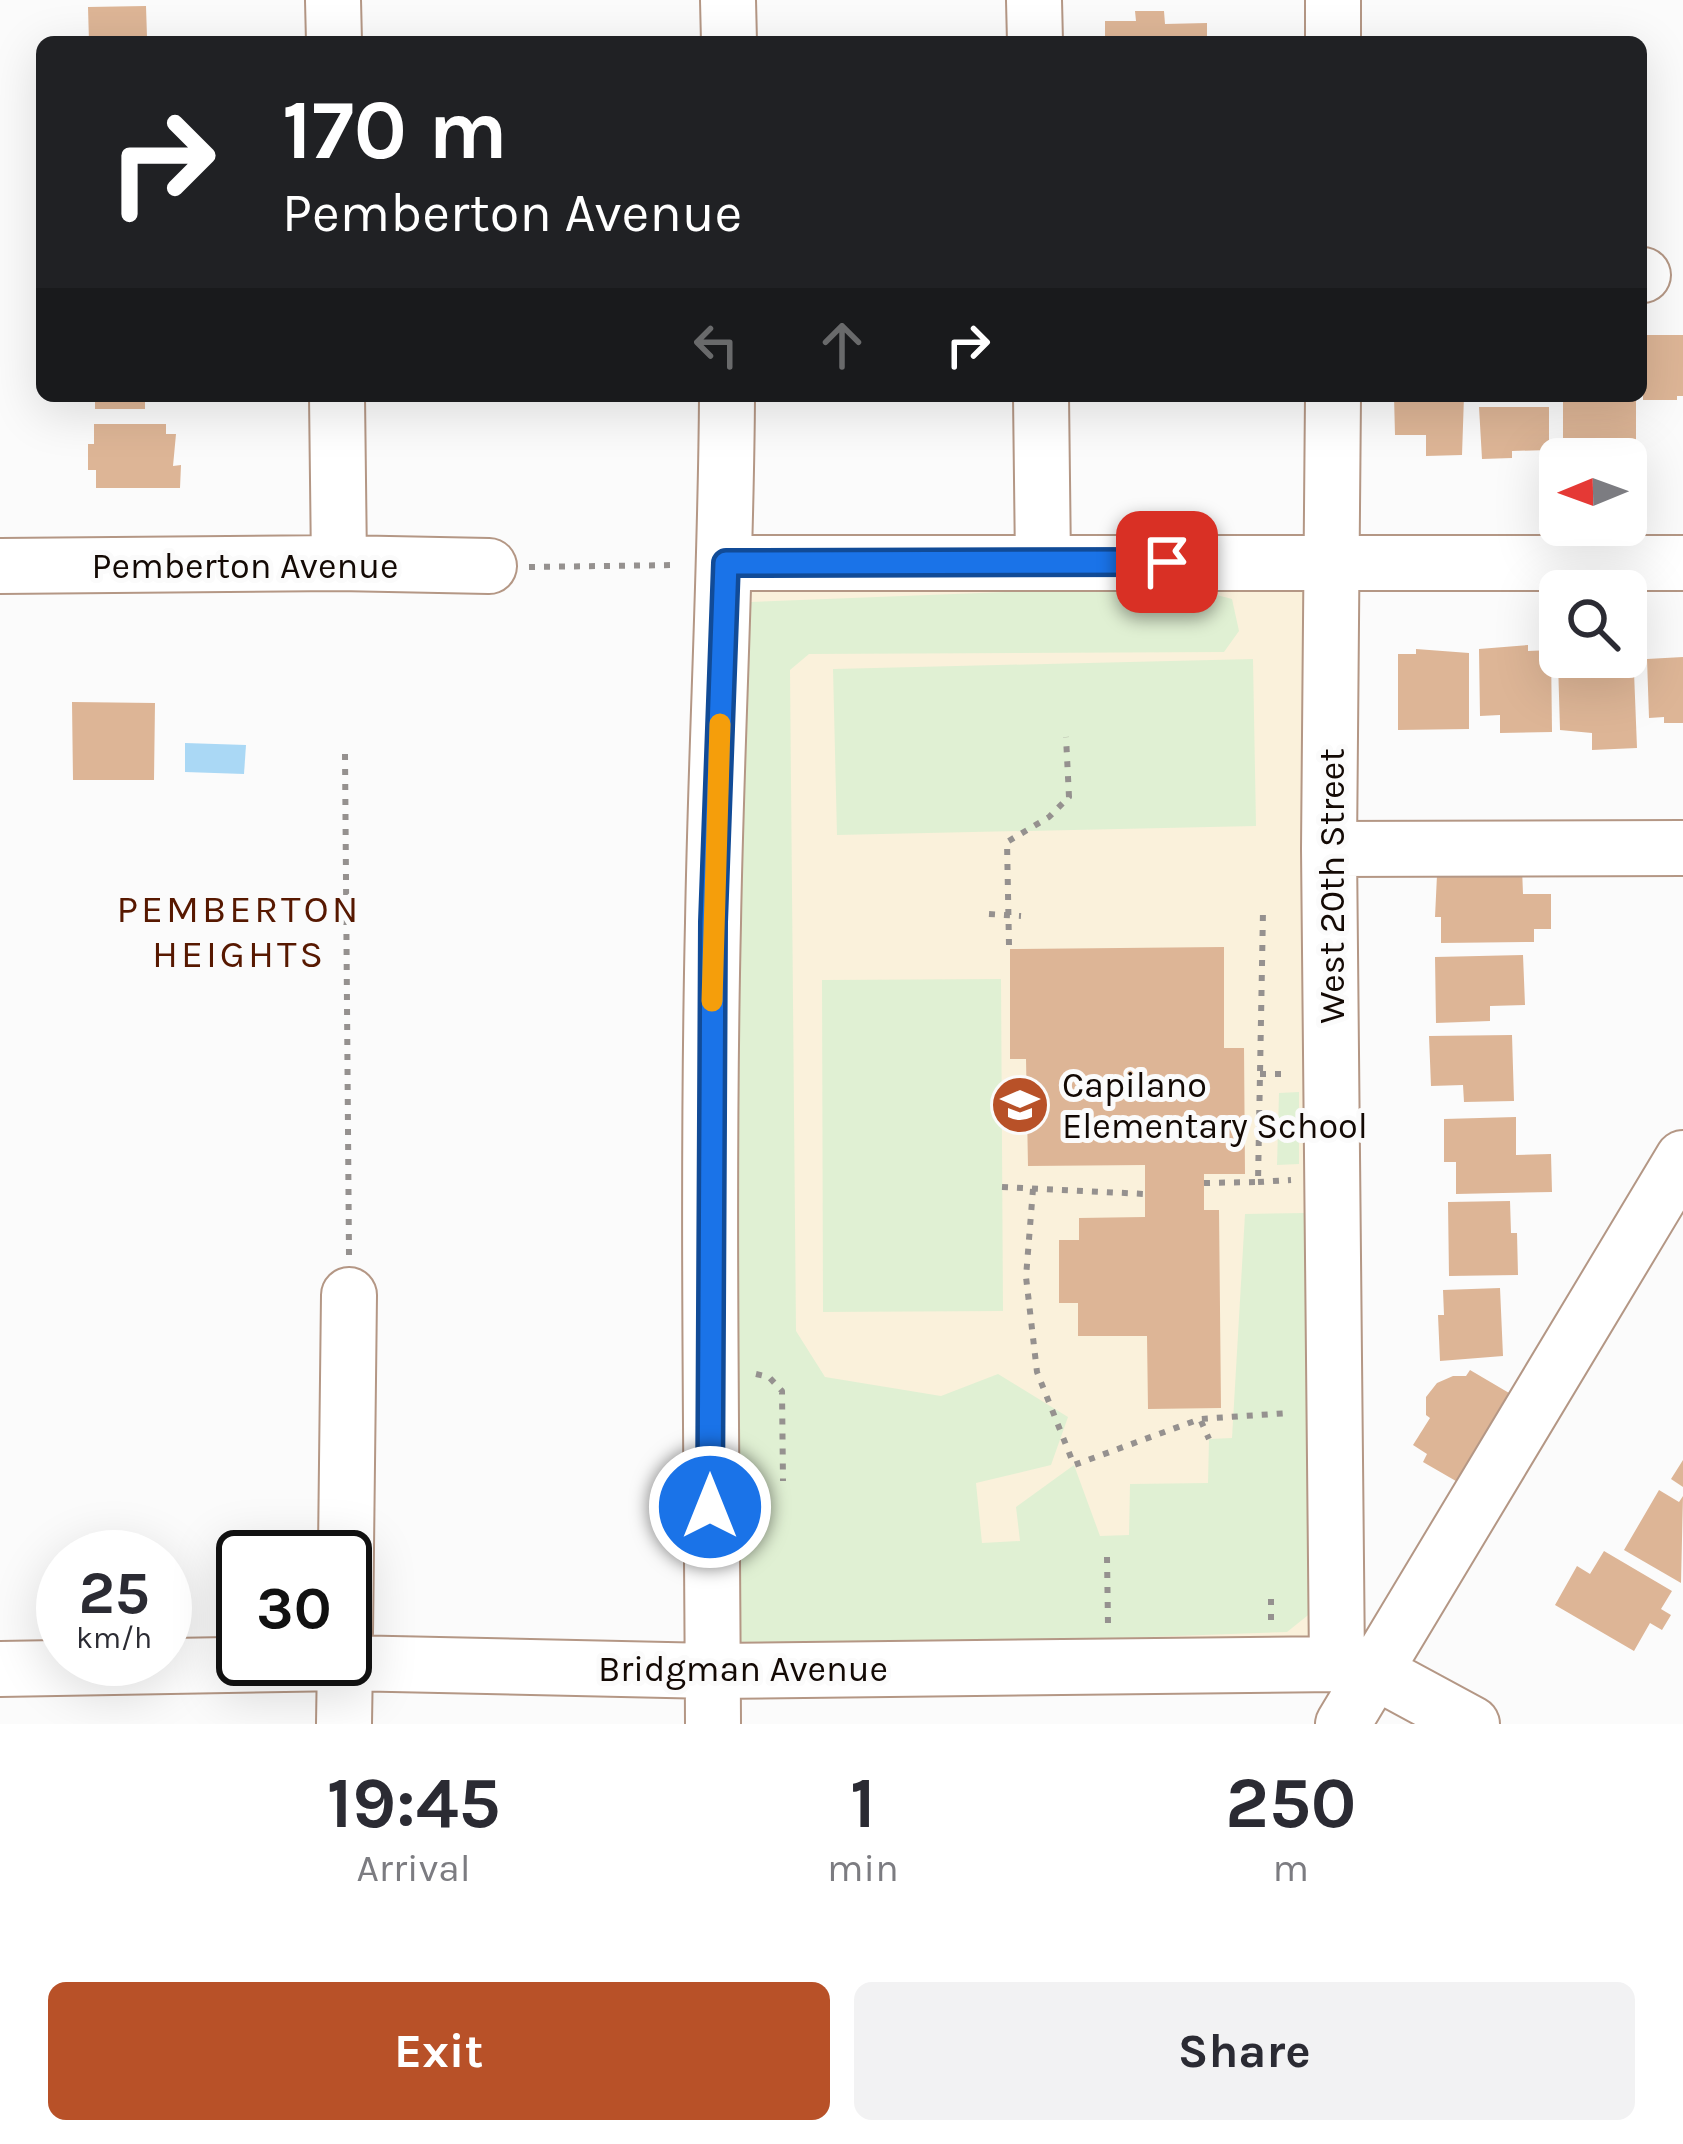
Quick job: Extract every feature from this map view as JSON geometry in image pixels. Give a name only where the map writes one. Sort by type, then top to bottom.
[{"type":"street","points":[[333,0],[334,36]]},
{"type":"street","points":[[728,0],[729,36]]},
{"type":"street","points":[[1034,0],[1035,36]]},
{"type":"street","points":[[1334,0],[1334,36]]},
{"type":"street","points":[[337,402],[339,563]]},
{"type":"street","points":[[712,1724],[712,969],[727,402]]},
{"type":"street","points":[[1040,402],[1043,562]]},
{"type":"street","name":"West 20th Street","points":[[1334,402],[1329,849],[1355,1668]]},
{"type":"street","points":[[726,563],[1683,563]]},
{"type":"street","name":"Pemberton Avenue","points":[[0,566],[489,566]]},
{"type":"street","points":[[1329,849],[1683,848]]},
{"type":"street","points":[[1343,1724],[1355,1668],[1683,1158]]},
{"type":"street","points":[[346,1530],[349,1295]]},
{"type":"street","name":"Bridgman Avenue","points":[[372,1653],[712,1671],[1355,1668],[1472,1724]]},
{"type":"street","name":"Bridgman Avenue","points":[[0,1670],[216,1659]]},
{"type":"street","points":[[344,1724],[345,1686]]},
{"type":"path","points":[[581,567],[726,563]]},
{"type":"path","points":[[1009,945],[1007,842],[1049,817],[1069,797],[1066,736]]},
{"type":"path","points":[[344,754],[349,1295]]},
{"type":"path","points":[[1258,1182],[1263,911]]},
{"type":"path","points":[[988,914],[1021,916]]},
{"type":"path","points":[[1204,1184],[1304,1179]]},
{"type":"path","points":[[1002,1187],[1145,1194]]},
{"type":"path","points":[[1034,1189],[1026,1277],[1037,1372],[1074,1465],[1200,1419],[1304,1414]]},
{"type":"path","points":[[740,1369],[769,1377],[782,1391],[783,1481]]},
{"type":"path","points":[[1200,1419],[1209,1439]]},
{"type":"path","points":[[1107,1557],[1108,1634]]},
{"type":"path","points":[[1271,1599],[1271,1626]]},
{"type":"shaded area","name":"Capilano Elementary School","points":[[1313,577],[1326,1638],[725,1664],[719,580]]},
{"type":"green space","points":[[1179,585],[1232,599],[1239,631],[1224,652],[809,654],[790,670],[796,1331],[825,1377],[941,1396],[998,1374],[1068,1417],[1051,1465],[976,1483],[982,1543],[1020,1541],[1016,1507],[1074,1465],[1100,1536],[1129,1535],[1130,1484],[1208,1483],[1209,1439],[1232,1438],[1245,1214],[1306,1213],[1327,1600],[1287,1632],[754,1651],[731,1644],[726,636],[750,602]]},
{"type":"green space","points":[[1253,659],[1256,826],[837,835],[833,669]]},
{"type":"green space","points":[[1001,979],[1003,1311],[823,1312],[822,980]]},
{"type":"green space","points":[[1299,1092],[1299,1164],[1277,1165],[1279,1093]]},
{"type":"water","points":[[185,743],[246,745],[244,774],[185,772]]},
{"type":"building","points":[[146,6],[147,36],[89,36],[88,7]]},
{"type":"building","points":[[1135,11],[1164,11],[1165,24],[1207,23],[1207,36],[1105,36],[1105,21],[1136,21]]},
{"type":"building","points":[[1647,335],[1683,335],[1683,396],[1647,400]]},
{"type":"building","points":[[95,402],[145,402],[145,409],[95,409]]},
{"type":"building","points":[[1394,402],[1464,402],[1462,455],[1426,456],[1426,435],[1395,435]]},
{"type":"building","points":[[1563,402],[1636,402],[1636,438],[1563,438]]},
{"type":"building","points":[[1479,407],[1549,407],[1549,438],[1539,438],[1539,450],[1482,459]]},
{"type":"building","points":[[94,424],[166,424],[166,434],[176,434],[173,466],[181,465],[180,488],[96,488],[96,470],[88,470]]},
{"type":"building","points":[[1528,645],[1528,651],[1539,651],[1539,678],[1551,678],[1552,732],[1500,733],[1500,715],[1480,716],[1479,649]]},
{"type":"building","points":[[1416,649],[1469,653],[1469,729],[1398,730],[1398,654],[1416,654]]},
{"type":"building","points":[[1683,657],[1683,723],[1649,718],[1647,659]]},
{"type":"building","points":[[1558,678],[1634,678],[1637,748],[1592,750],[1592,733],[1560,730]]},
{"type":"building","points":[[72,702],[155,703],[154,780],[73,780]]},
{"type":"building","points":[[1522,868],[1523,894],[1551,894],[1551,929],[1534,929],[1534,942],[1441,943],[1441,917],[1435,917],[1437,875]]},
{"type":"building","points":[[1224,947],[1224,1048],[1244,1048],[1245,1174],[1204,1174],[1204,1210],[1219,1210],[1221,1408],[1148,1409],[1147,1336],[1078,1336],[1078,1303],[1059,1303],[1059,1240],[1079,1240],[1079,1218],[1145,1217],[1145,1165],[1028,1166],[1026,1059],[1010,1059],[1010,949]]},
{"type":"building","points":[[1523,955],[1525,1005],[1490,1006],[1490,1021],[1436,1023],[1435,957]]},
{"type":"building","points":[[1512,1035],[1514,1101],[1464,1102],[1463,1085],[1431,1086],[1429,1036]]},
{"type":"building","points":[[1516,1117],[1516,1155],[1551,1154],[1552,1192],[1456,1194],[1456,1162],[1444,1162],[1444,1119]]},
{"type":"building","points":[[1510,1201],[1518,1275],[1449,1276],[1448,1202]]},
{"type":"building","points":[[1500,1288],[1503,1356],[1440,1361],[1438,1315],[1444,1315],[1443,1290]]},
{"type":"building","points":[[1470,1370],[1521,1400],[1468,1488],[1423,1462],[1427,1454],[1413,1445],[1430,1418],[1426,1397],[1437,1383],[1466,1376]]},
{"type":"building","points":[[1683,1460],[1683,1487],[1671,1479]]},
{"type":"building","points":[[1659,1490],[1679,1502],[1683,1496],[1681,1583],[1624,1550]]},
{"type":"building","points":[[1604,1551],[1672,1591],[1661,1609],[1671,1615],[1662,1630],[1650,1623],[1634,1651],[1555,1605],[1577,1566],[1590,1574]]},
{"type":"slow traffic","points":[[712,1001],[720,724]]},
{"type":"place","name":"Capilano Elementary School","points":[[1020,1105]]},
{"type":"district","name":"PEMBERTON HEIGHTS","points":[[239,930]]},
{"type":"route","points":[[710,1507],[713,922],[726,563],[1167,562]]}]
